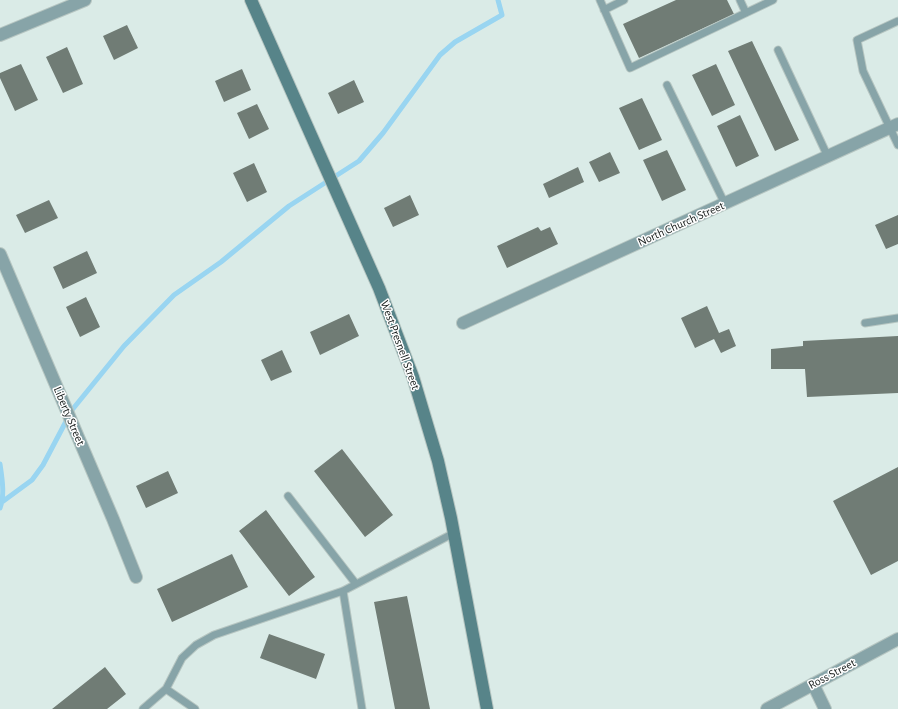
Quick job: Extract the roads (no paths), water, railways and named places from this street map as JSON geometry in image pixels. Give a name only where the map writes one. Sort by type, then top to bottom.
[{"type":"main road","name":"West Presnell Street","points":[[251,0],[379,288],[411,371],[438,461],[454,533],[487,709]]},
{"type":"street","points":[[0,35],[85,0]]},
{"type":"street","name":"North Church Street","points":[[463,323],[894,126]]},
{"type":"street","name":"Liberty Street","points":[[0,254],[113,519],[136,577]]},
{"type":"street","name":"Ross Street","points":[[767,709],[898,640]]},
{"type":"street","points":[[813,684],[825,709]]},
{"type":"lane","points":[[600,0],[630,68],[773,0]]},
{"type":"lane","points":[[604,10],[624,0]]},
{"type":"lane","points":[[740,0],[746,13]]},
{"type":"lane","points":[[898,21],[857,40],[863,70],[894,126],[898,145]]},
{"type":"lane","points":[[778,50],[828,157]]},
{"type":"lane","points":[[667,85],[725,204]]},
{"type":"lane","points":[[865,323],[898,318]]},
{"type":"lane","points":[[288,496],[356,584]]},
{"type":"lane","points":[[144,709],[166,689],[182,658],[196,645],[208,638],[343,591],[454,533]]},
{"type":"lane","points":[[343,591],[362,709]]},
{"type":"lane","points":[[166,689],[195,709]]},
{"type":"waterway","points":[[2,502],[32,480],[43,465],[72,410],[124,346],[174,295],[221,262],[289,206],[359,161],[383,133],[440,55],[455,42],[502,15],[498,0]]},
{"type":"waterway","points":[[0,464],[3,492],[0,508]]}]
